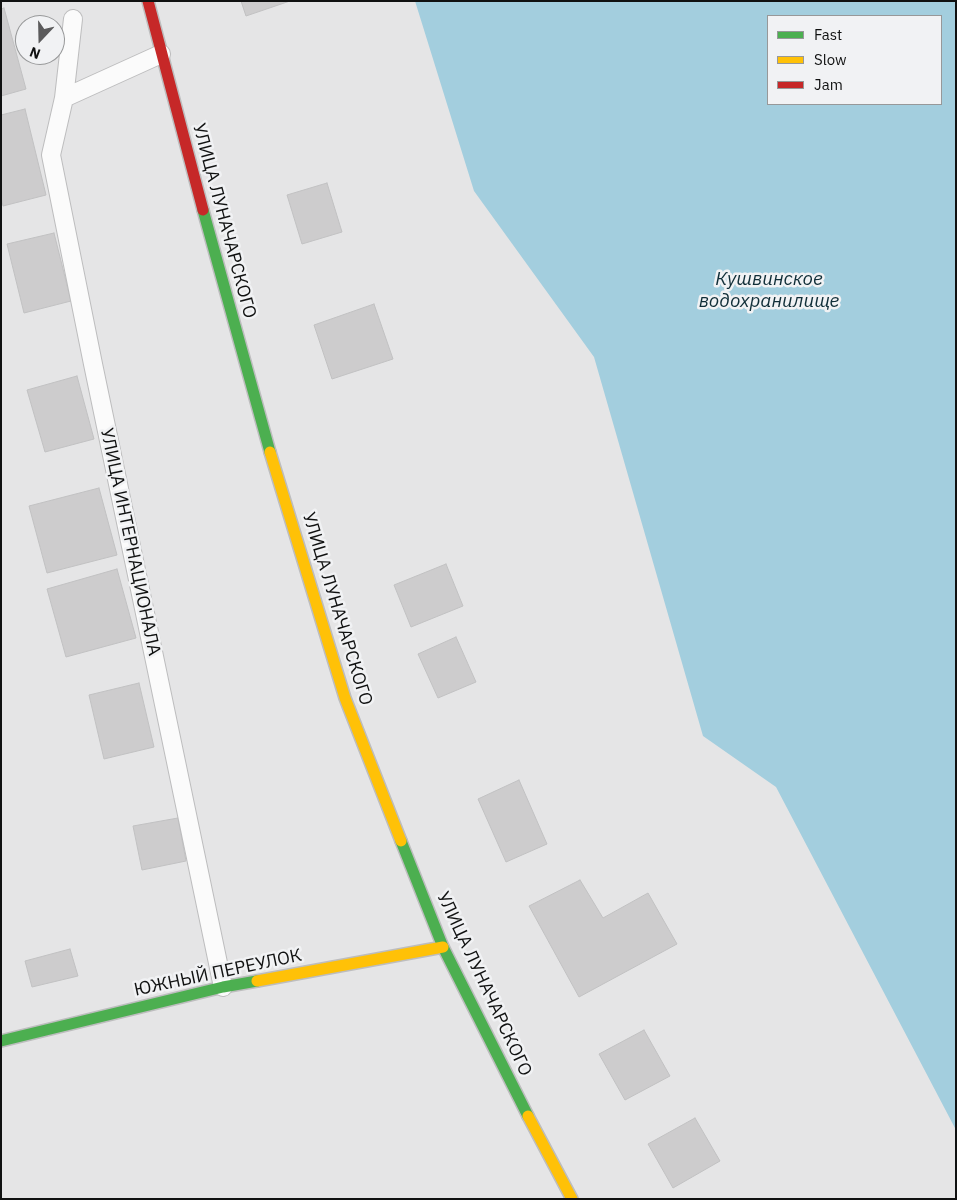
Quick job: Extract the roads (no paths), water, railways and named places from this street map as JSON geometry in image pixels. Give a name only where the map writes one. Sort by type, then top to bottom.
[{"type":"main road","name":"УЛИЦА ЛУНАЧАРСКОГО","points":[[148,1],[160,54],[259,415],[345,698],[443,947],[572,1199]]},
{"type":"main road","name":"ЮЖНЫЙ ПЕРЕУЛОК","points":[[1,1041],[223,987],[443,947]]},
{"type":"lane","name":"УЛИЦА ИНТЕРНАЦИОНАЛА","points":[[73,19],[64,98],[51,155],[223,987]]},
{"type":"lane","points":[[64,98],[160,54]]},
{"type":"water","name":"Кушвинское водохранилище","points":[[415,1],[956,1],[956,1130],[776,787],[703,736],[594,357],[474,191]]}]
